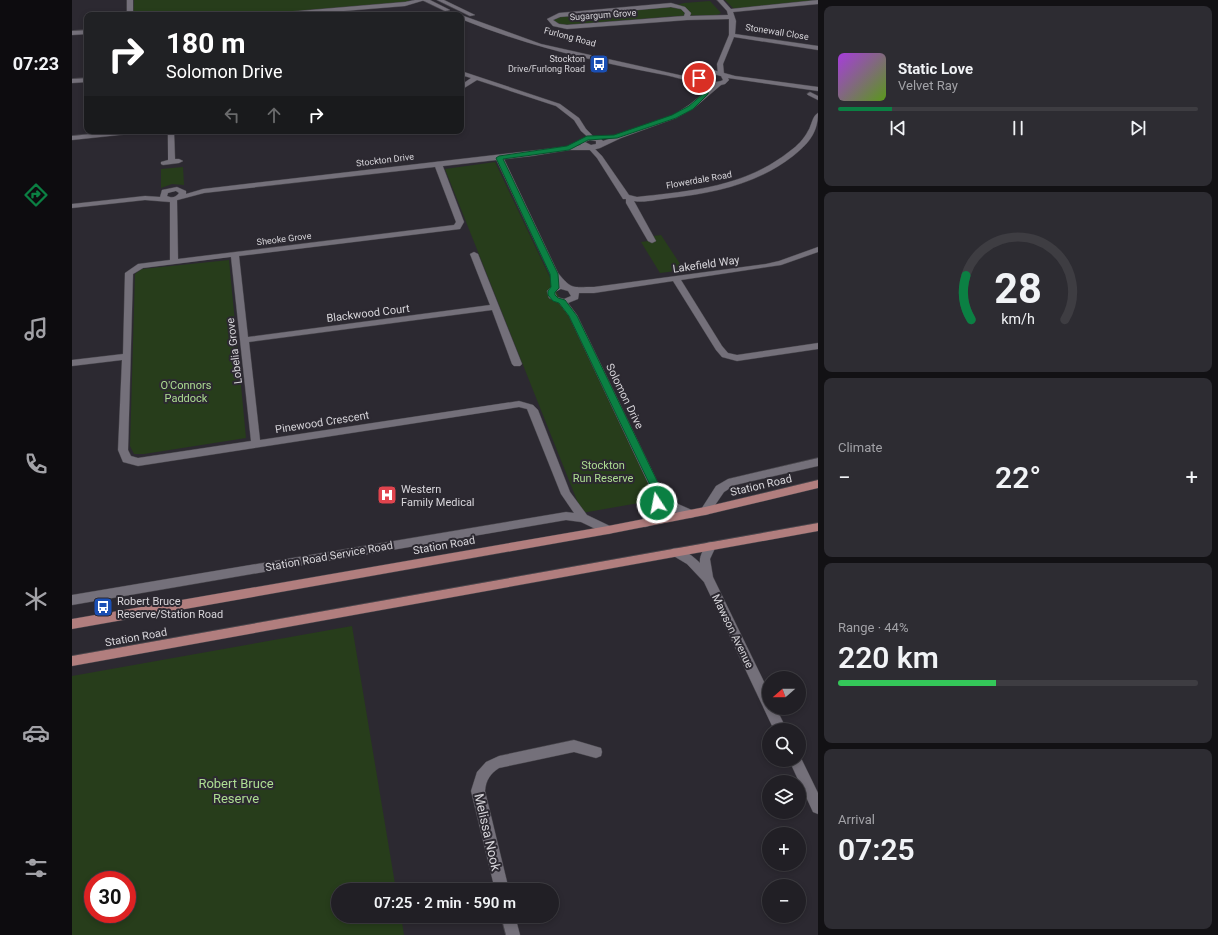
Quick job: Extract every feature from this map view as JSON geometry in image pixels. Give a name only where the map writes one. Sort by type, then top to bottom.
[{"type":"main road","name":"Station Road","points":[[72,624],[608,530],[705,511],[818,484]]},
{"type":"main road","name":"Station Road","points":[[72,661],[818,527]]},
{"type":"street","points":[[130,0],[130,12]]},
{"type":"street","points":[[333,12],[405,4],[422,0]]},
{"type":"street","points":[[425,0],[451,12]]},
{"type":"street","name":"Furlong Road","points":[[440,0],[491,22],[551,42],[601,55],[676,71],[700,74],[709,72]]},
{"type":"street","points":[[709,72],[720,64],[732,35],[733,21],[720,0]]},
{"type":"street","name":"Sugargum Grove","points":[[687,18],[688,13],[683,8],[672,5],[559,15],[550,19],[552,23],[557,26],[567,27],[687,18],[730,14],[814,2]]},
{"type":"street","name":"Furlong Road","points":[[464,18],[508,35],[544,46],[615,64],[704,82],[721,83]]},
{"type":"street","points":[[72,33],[84,32]]},
{"type":"street","name":"Stonewall Close","points":[[732,35],[818,48]]},
{"type":"street","points":[[720,64],[722,75],[726,80],[721,83]]},
{"type":"street","points":[[709,72],[818,89]]},
{"type":"street","points":[[464,74],[558,105],[577,119],[624,195],[630,198],[630,203],[652,240]]},
{"type":"street","points":[[700,74],[699,78],[704,82],[706,94]]},
{"type":"street","points":[[464,86],[476,78]]},
{"type":"street","points":[[72,82],[84,80]]},
{"type":"street","points":[[721,83],[741,82],[818,96]]},
{"type":"street","name":"Stockton Drive","points":[[72,206],[145,198],[170,197],[203,191],[499,158],[569,148],[615,137],[674,116],[691,107],[721,83]]},
{"type":"street","name":"Flowerdale Road","points":[[630,198],[703,190],[737,183],[756,176],[776,166],[798,148],[810,134],[818,114]]},
{"type":"street","points":[[72,138],[110,134]]},
{"type":"street","points":[[162,163],[175,161],[171,134]]},
{"type":"street","points":[[499,158],[560,287],[570,297]]},
{"type":"street","name":"Sheoke Grove","points":[[127,356],[129,273],[140,266],[456,227],[460,222],[438,164]]},
{"type":"street","name":"Stockton Drive","points":[[170,197],[172,189],[203,191]]},
{"type":"street","points":[[174,262],[170,197],[182,195],[180,190]]},
{"type":"street","name":"Lakefield Way","points":[[570,297],[594,290],[774,264],[818,249]]},
{"type":"street","points":[[474,254],[517,364]]},
{"type":"street","name":"Lobelia Grove","points":[[235,255],[256,444]]},
{"type":"street","points":[[676,279],[719,348],[728,357],[737,358],[818,346]]},
{"type":"street","name":"Solomon Drive","points":[[560,287],[551,291],[551,295],[555,299],[570,297],[573,316],[655,487],[674,507],[690,514]]},
{"type":"street","name":"Blackwood Court","points":[[245,340],[495,307]]},
{"type":"street","points":[[72,363],[127,356]]},
{"type":"street","name":"Pinewood Crescent","points":[[127,356],[123,450],[127,459],[138,462],[520,404],[530,407],[533,410],[566,494],[583,518]]},
{"type":"street","points":[[705,511],[720,488],[732,482],[818,462]]},
{"type":"street","name":"Solomon Drive","points":[[645,523],[657,503],[655,487]]},
{"type":"street","points":[[556,517],[564,512],[567,502],[566,494]]},
{"type":"street","name":"Station Road Service Road","points":[[72,600],[556,517],[573,516],[583,518],[608,530]]},
{"type":"street","name":"Mawson Avenue","points":[[711,546],[705,559],[708,579],[762,690]]},
{"type":"street","name":"Mawson Avenue","points":[[676,552],[691,561],[708,579]]},
{"type":"street","name":"Melissa Nook","points":[[500,883],[478,791],[478,784],[484,772],[489,766],[499,762],[574,746],[596,752]]},
{"type":"street","points":[[798,767],[818,808]]},
{"type":"street","points":[[510,923],[513,935]]},
{"type":"green space","points":[[134,0],[410,0],[406,2],[289,12],[133,12]]},
{"type":"green space","points":[[725,0],[818,0],[818,1],[734,9]]},
{"type":"green space","points":[[710,1],[721,13],[717,15],[678,16],[565,25],[554,22],[554,20],[560,17],[669,7],[684,3]]},
{"type":"green space","name":"Stockton Run Reserve","points":[[495,162],[656,500],[582,513],[445,169]]},
{"type":"green space","points":[[183,167],[184,185],[172,184],[161,188],[161,169]]},
{"type":"green space","points":[[661,235],[684,270],[660,273],[641,242],[655,240],[653,236]]},
{"type":"green space","name":"O'Connors Paddock","points":[[229,260],[246,438],[144,454],[134,454],[130,446],[135,274],[142,269]]},
{"type":"green space","name":"Robert Bruce Reserve","points":[[352,626],[395,883],[331,883],[331,923],[402,923],[404,935],[72,935],[72,676]]},
{"type":"place","name":"Stockton Drive/Furlong Road","points":[[599,64]]},
{"type":"place","name":"Western Family Medical","points":[[387,495]]},
{"type":"place","name":"Robert Bruce Reserve/Station Road","points":[[103,607]]},
{"type":"route","points":[[657,503],[655,487],[573,316],[562,302],[553,298],[551,295],[551,291],[555,288],[554,274],[499,158],[569,148],[587,138],[615,137],[674,116],[691,107],[706,94],[706,83],[699,78]]}]
